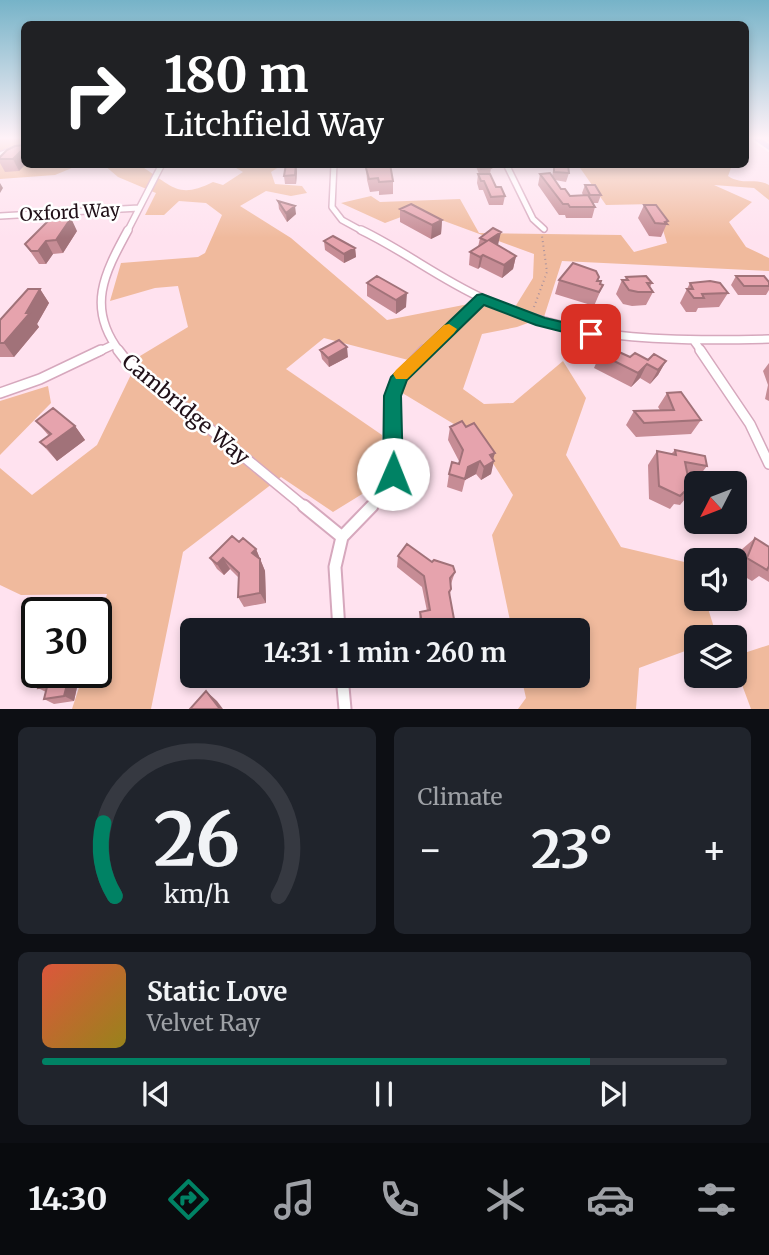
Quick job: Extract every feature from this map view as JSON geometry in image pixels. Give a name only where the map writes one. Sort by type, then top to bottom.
[{"type":"street","name":"Cambridge Way","points":[[158,172],[101,286],[101,322],[113,345],[125,359],[342,537]]},
{"type":"street","points":[[334,172],[332,205],[337,217],[389,242],[482,299],[528,317],[617,338],[694,341],[769,339]]},
{"type":"street","points":[[510,172],[533,219],[541,227]]},
{"type":"street","name":"Oxford Way","points":[[0,216],[139,208]]},
{"type":"street","points":[[338,618],[335,567],[342,537],[353,520],[381,497],[393,474],[393,396],[400,377],[482,299]]},
{"type":"street","points":[[694,341],[750,424],[769,464]]},
{"type":"street","points":[[0,393],[40,379],[113,345]]},
{"type":"street","points":[[343,688],[345,709]]},
{"type":"path","points":[[528,317],[542,294],[548,260],[541,227]]},
{"type":"shaded area","points":[[0,172],[62,172],[55,175],[0,179]]},
{"type":"shaded area","points":[[112,172],[150,172],[170,185],[184,190],[192,190],[213,182],[223,185],[243,172],[271,172],[275,184],[302,186],[307,193],[291,196],[266,191],[240,206],[291,238],[387,320],[489,300],[515,307],[533,278],[534,254],[417,211],[385,223],[341,203],[371,196],[380,202],[460,199],[479,233],[621,235],[634,252],[667,243],[655,204],[606,205],[583,172],[729,172],[728,176],[733,179],[769,185],[769,200],[754,188],[714,185],[752,202],[729,222],[746,247],[769,258],[769,271],[562,261],[544,317],[517,327],[482,334],[463,389],[484,404],[513,403],[563,361],[586,398],[566,455],[621,547],[684,562],[684,611],[709,611],[713,625],[684,625],[684,651],[639,668],[636,709],[518,709],[526,698],[524,688],[590,688],[590,618],[509,618],[492,535],[513,495],[477,438],[394,388],[412,361],[324,338],[286,369],[382,435],[380,483],[333,512],[281,477],[183,552],[151,709],[72,709],[79,688],[112,688],[112,597],[106,597],[107,594],[21,595],[0,585],[0,468],[32,495],[97,445],[140,356],[188,327],[178,286],[155,288],[110,301],[121,263],[198,257],[205,253],[222,215],[206,203],[179,201],[164,215],[145,215],[156,193]]},
{"type":"shaded area","points":[[48,386],[51,403],[0,455],[0,401]]},
{"type":"shaded area","points":[[769,645],[769,709],[751,709],[743,688],[747,688],[747,652]]},
{"type":"building","points":[[285,172],[295,172],[295,175],[284,176]]},
{"type":"building","points":[[367,172],[391,172],[393,181],[379,182],[378,178],[369,179]]},
{"type":"building","points":[[550,173],[561,189],[565,189],[570,196],[588,195],[595,207],[570,207],[563,204],[540,174]]},
{"type":"building","points":[[478,174],[490,174],[496,187],[501,187],[505,196],[491,197]]},
{"type":"building","points":[[585,185],[595,185],[601,195],[590,195]]},
{"type":"building","points":[[278,201],[295,206],[286,213]]},
{"type":"building","points":[[411,204],[442,220],[432,225],[400,209]]},
{"type":"building","points":[[644,205],[656,205],[668,221],[665,222],[667,224],[655,223]]},
{"type":"building","points":[[71,218],[56,240],[46,241],[38,251],[31,251],[25,244],[50,219]]},
{"type":"building","points":[[493,228],[501,232],[489,240],[516,256],[504,265],[470,252],[487,241],[480,238]]},
{"type":"building","points":[[333,236],[355,248],[344,254],[324,241]]},
{"type":"building","points":[[573,263],[596,271],[599,277],[597,281],[601,281],[600,284],[603,285],[599,292],[559,280]]},
{"type":"building","points":[[377,276],[407,293],[396,300],[367,283]]},
{"type":"building","points":[[646,276],[652,283],[647,283],[653,292],[629,290],[622,280],[628,280],[626,277]]},
{"type":"building","points":[[736,276],[764,276],[769,286],[744,286]]},
{"type":"building","points":[[690,283],[720,283],[728,293],[702,294],[704,298],[694,298],[687,289],[693,289]]},
{"type":"building","points":[[28,289],[40,289],[26,313],[30,313],[4,343],[0,343],[0,320]]},
{"type":"building","points":[[339,340],[347,347],[328,358],[320,350]]},
{"type":"building","points":[[608,347],[630,357],[635,353],[648,360],[654,354],[666,361],[658,370],[647,364],[638,373],[600,354]]},
{"type":"building","points":[[681,392],[701,420],[644,423],[634,411],[674,410],[667,393]]},
{"type":"building","points":[[53,408],[75,426],[46,447],[40,442],[51,434],[36,421]]},
{"type":"building","points":[[462,421],[466,427],[474,423],[495,453],[490,455],[494,461],[484,467],[480,461],[468,467],[465,479],[449,474],[452,462],[459,464],[463,450],[450,427]]},
{"type":"building","points":[[675,450],[705,456],[707,466],[685,462],[684,492],[680,496],[659,486],[657,451],[676,455]]},
{"type":"building","points":[[232,536],[239,542],[243,538],[256,549],[252,553],[260,559],[260,593],[238,597],[239,573],[223,558],[217,564],[210,558]]},
{"type":"building","points":[[755,538],[769,547],[767,570],[747,558]]},
{"type":"building","points":[[407,544],[432,562],[434,560],[453,566],[455,572],[450,578],[449,592],[454,618],[421,618],[420,612],[430,610],[424,576],[398,556]]},
{"type":"building","points":[[47,688],[66,688],[64,696],[44,699]]},
{"type":"building","points":[[206,691],[220,709],[190,709]]},
{"type":"slow traffic","points":[[402,374],[449,329]]},
{"type":"route","points":[[393,474],[395,386],[406,369],[482,299],[541,322],[591,334]]}]
